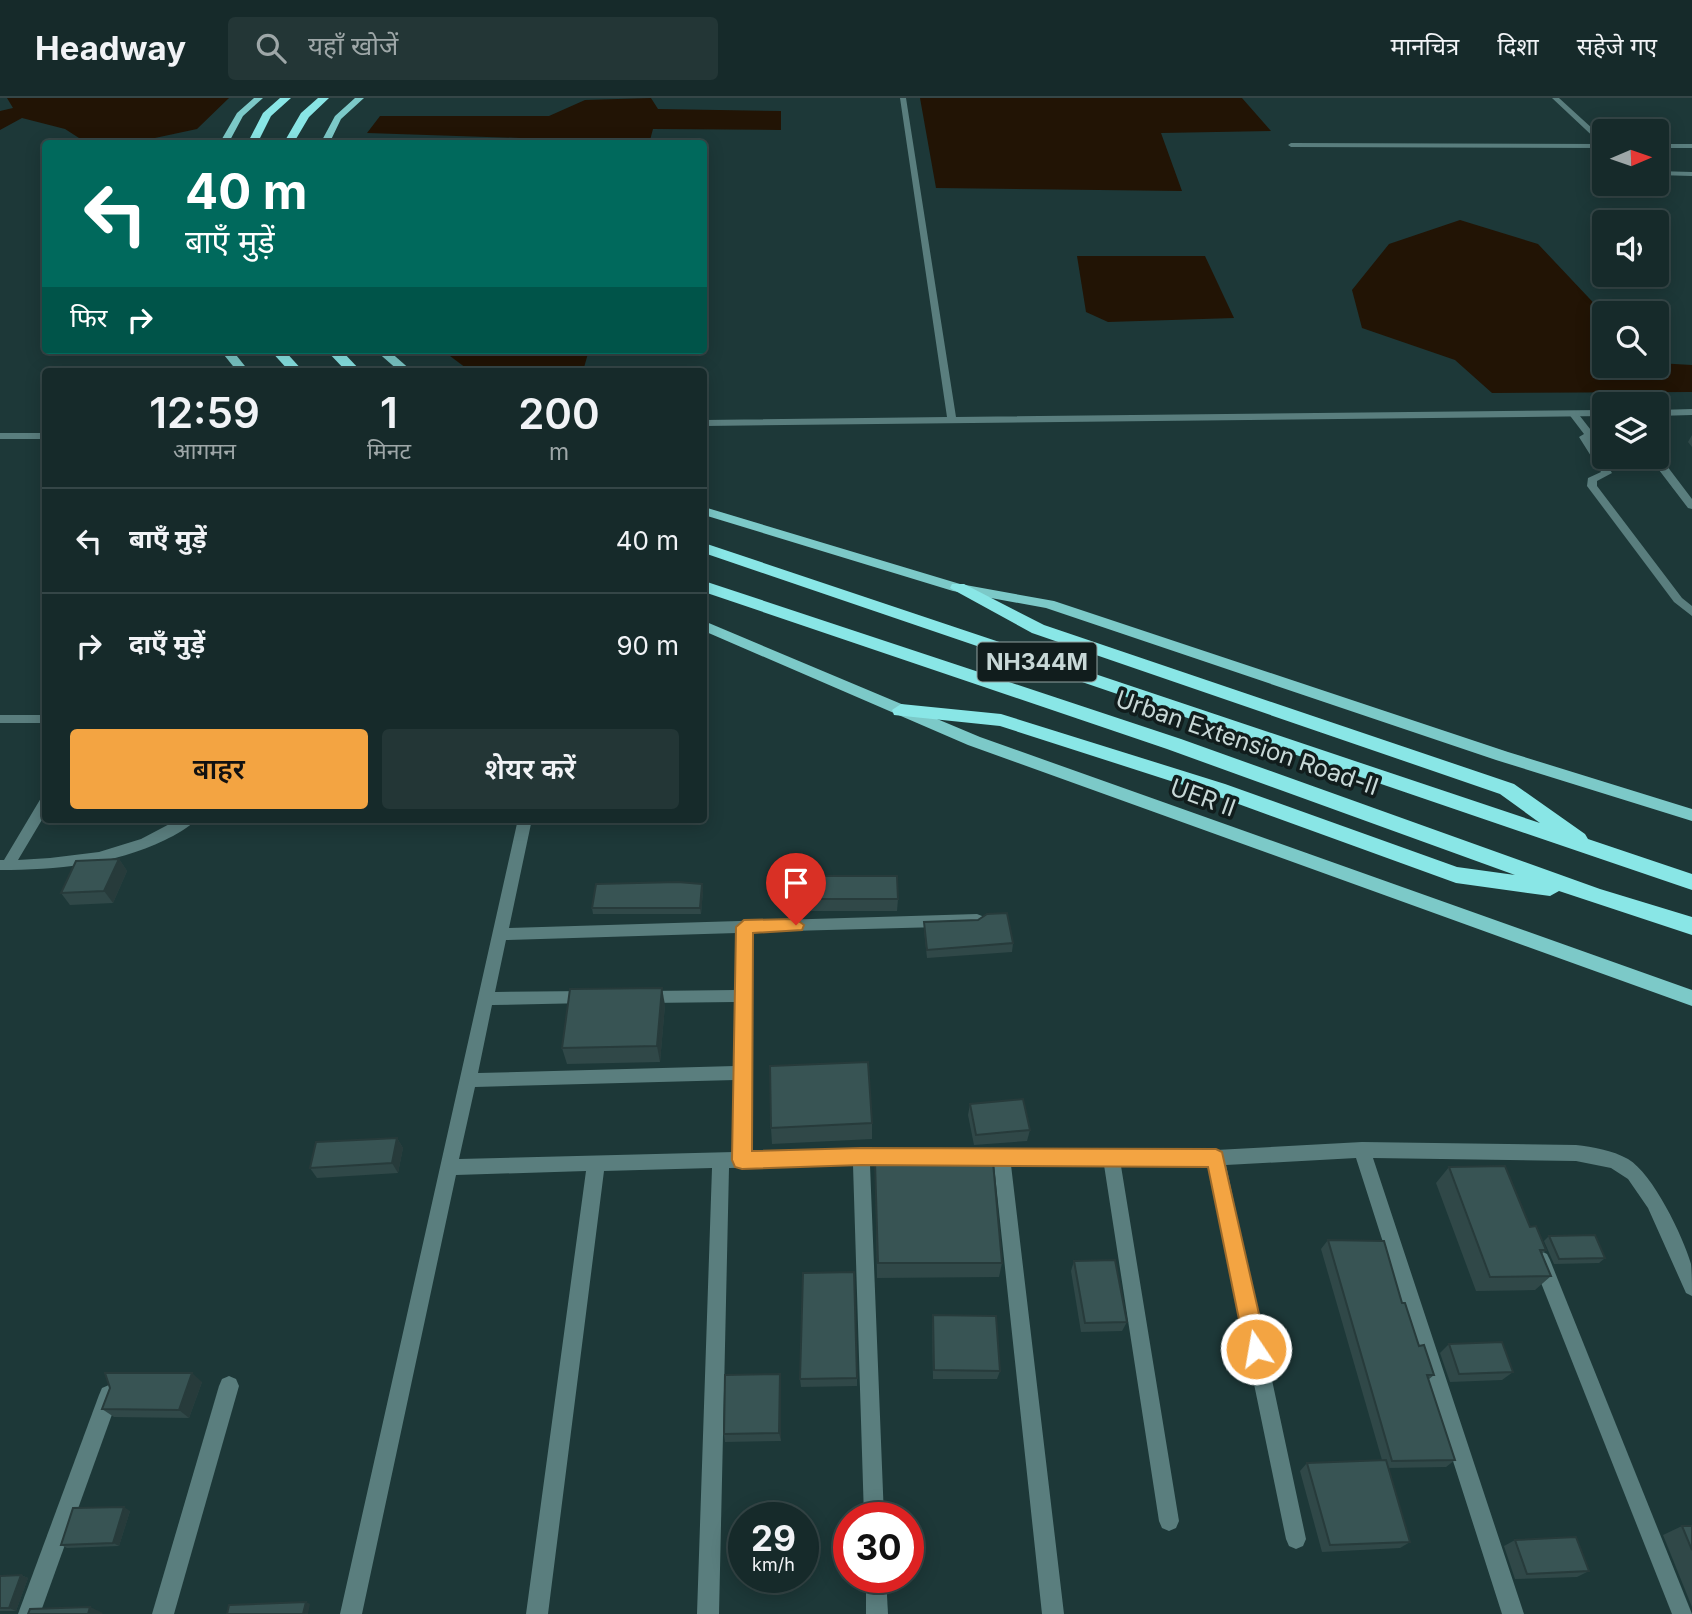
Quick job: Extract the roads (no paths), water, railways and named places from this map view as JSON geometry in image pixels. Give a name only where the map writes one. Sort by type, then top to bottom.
[{"type":"highway","points":[[254,140],[267,115],[286,98]]},
{"type":"highway","points":[[290,140],[305,115],[324,98]]},
{"type":"highway","points":[[281,354],[293,368]]},
{"type":"highway","points":[[337,354],[351,368]]},
{"type":"highway","name":"Urban Extension Road-II","points":[[707,549],[1692,882]]},
{"type":"highway","name":"Urban Extension Road-II","points":[[707,587],[1174,744],[1594,895],[1692,926]]},
{"type":"highway","points":[[958,588],[1038,629],[1507,789],[1597,852]]},
{"type":"highway","points":[[901,710],[1001,720],[1218,789],[1456,875],[1594,895]]},
{"type":"main road","points":[[225,140],[240,116],[260,98]]},
{"type":"main road","points":[[326,140],[338,118],[360,98]]},
{"type":"main road","points":[[229,354],[241,368]]},
{"type":"main road","points":[[386,354],[402,368]]},
{"type":"main road","points":[[707,513],[958,588],[1049,604],[1502,756],[1692,814]]},
{"type":"main road","name":"UER II","points":[[707,627],[999,751],[1692,998]]},
{"type":"street","points":[[903,98],[952,421]]},
{"type":"street","points":[[1555,98],[1592,133]]},
{"type":"street","points":[[1291,145],[1592,145]]},
{"type":"street","points":[[1670,146],[1692,146]]},
{"type":"street","points":[[1670,173],[1692,173]]},
{"type":"street","points":[[1669,413],[1692,412]]},
{"type":"street","points":[[1573,413],[1591,436],[1584,437],[1607,473],[1592,480],[1592,486],[1678,600],[1692,612]]},
{"type":"street","points":[[707,423],[1592,413]]},
{"type":"street","points":[[0,436],[42,436]]},
{"type":"street","points":[[1664,469],[1692,506]]},
{"type":"street","points":[[0,719],[42,719]]},
{"type":"street","points":[[4,865],[42,807]]},
{"type":"street","points":[[4,865],[97,858],[168,834],[183,823]]},
{"type":"street","points":[[351,1614],[524,823]]},
{"type":"street","points":[[499,934],[977,920]]},
{"type":"street","points":[[742,1160],[744,927]]},
{"type":"street","points":[[635,997],[744,996]]},
{"type":"street","points":[[485,999],[607,997]]},
{"type":"street","points":[[467,1080],[743,1073]]},
{"type":"street","points":[[448,1167],[861,1157],[1112,1160],[1216,1158],[1362,1150],[1589,1155],[1625,1166],[1639,1177],[1692,1287]]},
{"type":"street","points":[[1362,1150],[1513,1614]]},
{"type":"street","points":[[1497,1152],[1507,1177]]},
{"type":"street","points":[[861,1157],[873,1502]]},
{"type":"street","points":[[1216,1158],[1296,1539]]},
{"type":"street","points":[[1002,1160],[1053,1614]]},
{"type":"street","points":[[1112,1160],[1169,1521]]},
{"type":"street","points":[[708,1614],[721,1161]]},
{"type":"street","points":[[537,1614],[596,1164]]},
{"type":"street","points":[[1532,1239],[1683,1614]]},
{"type":"street","points":[[163,1614],[229,1386]]},
{"type":"street","points":[[29,1614],[109,1395]]},
{"type":"street","points":[[876,1593],[877,1614]]}]
